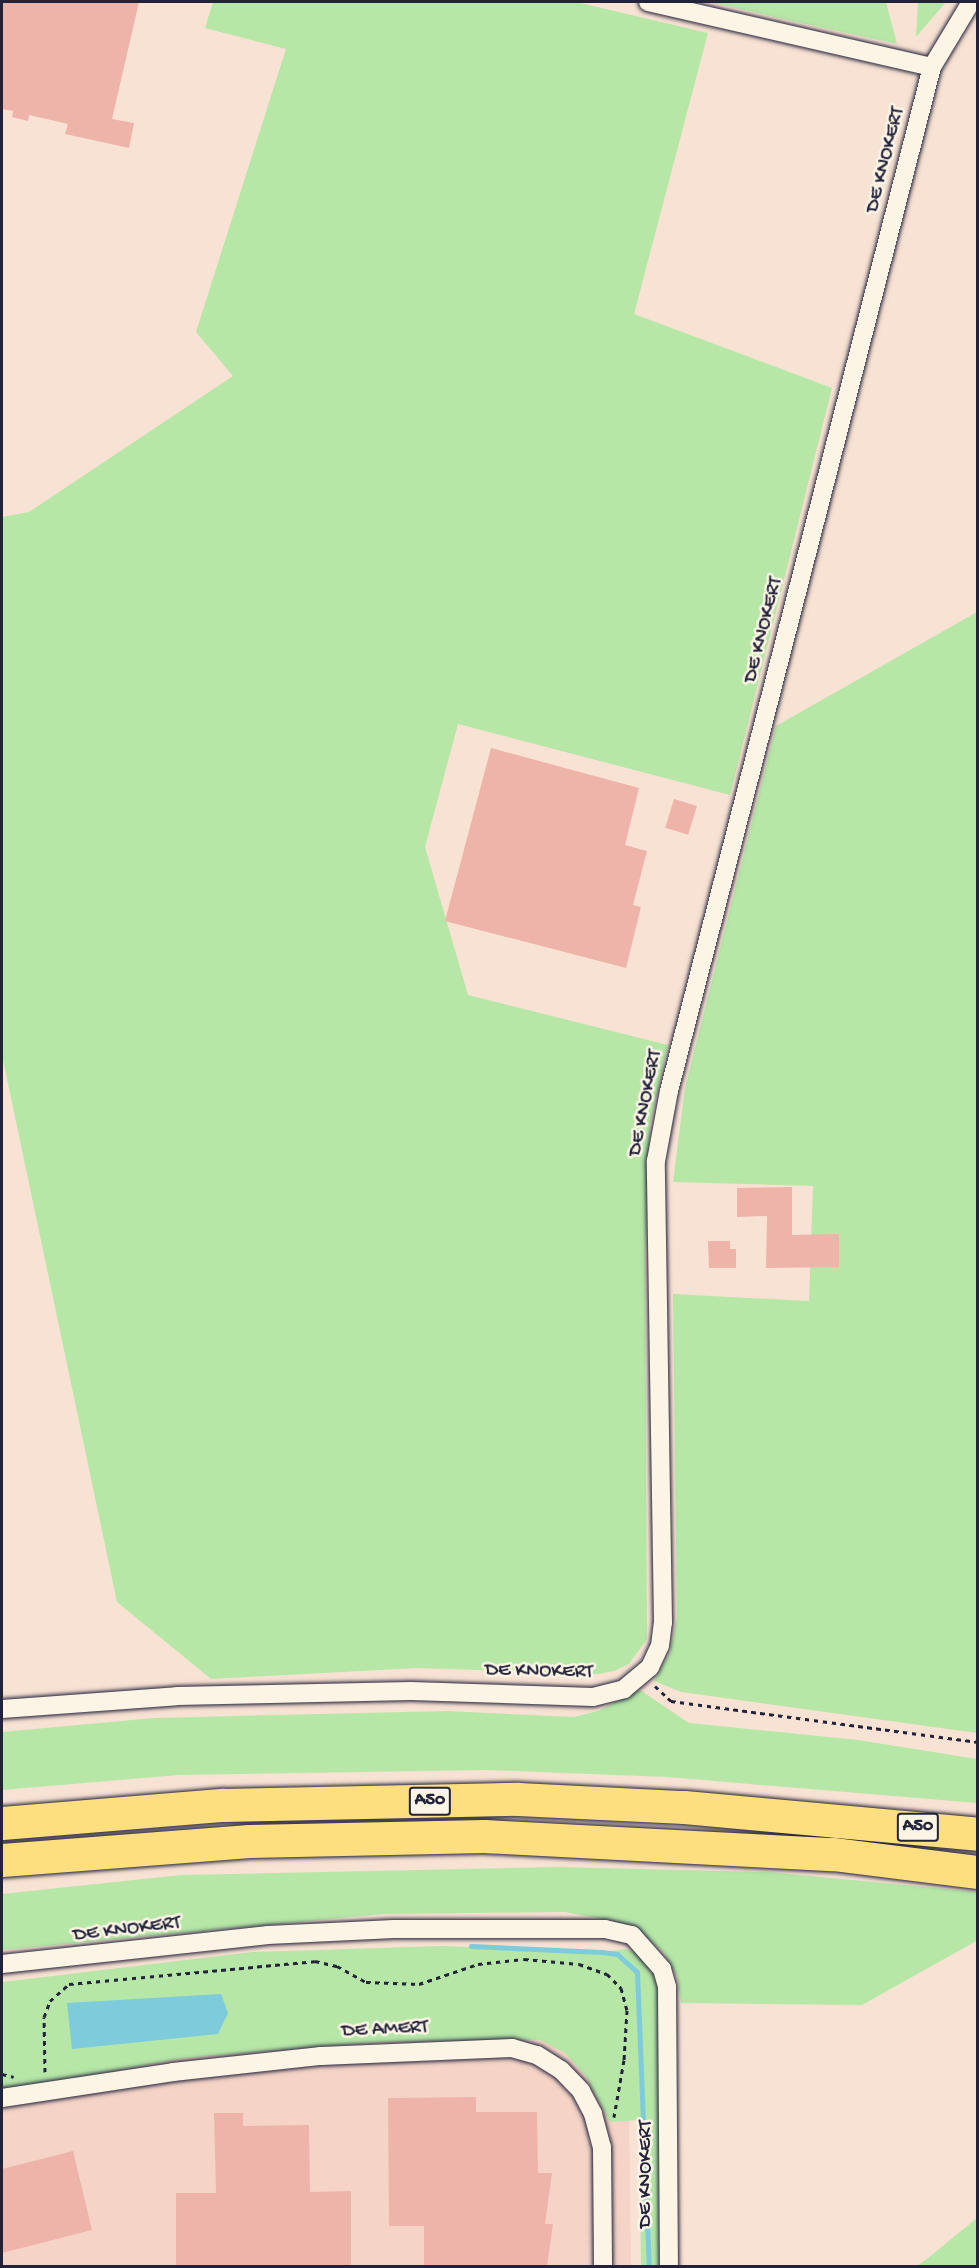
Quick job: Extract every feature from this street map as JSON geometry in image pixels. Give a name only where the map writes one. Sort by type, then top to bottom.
[{"type":"highway","name":"A50","points":[[2,1823],[222,1805],[518,1799],[684,1807],[978,1834]]},
{"type":"highway","name":"A50","points":[[2,1860],[249,1841],[484,1836],[833,1854],[978,1872]]},
{"type":"street","points":[[648,2],[932,67]]},
{"type":"street","name":"DE KNOKERT","points":[[2,1709],[177,1696],[411,1691],[593,1697],[624,1689],[643,1675],[660,1646],[663,1623],[656,1161],[700,968],[932,67],[971,2]]},
{"type":"street","name":"DE KNOKERT","points":[[2,1964],[268,1935],[382,1930],[594,1929],[632,1935],[662,1969],[667,1987],[669,2266]]},
{"type":"street","name":"DE AMERT","points":[[2,2098],[173,2072],[321,2056],[512,2048],[537,2055],[561,2070],[582,2091],[593,2114],[602,2147],[603,2266]]},
{"type":"path","points":[[643,1675],[671,1701],[978,1742]]},
{"type":"path","points":[[45,2072],[44,2017],[50,2001],[69,1984],[315,1961],[337,1966],[366,1982],[396,1985],[419,1984],[450,1971],[502,1960],[579,1964],[607,1974],[621,1988],[627,2010],[624,2060],[614,2117],[615,2128]]},
{"type":"path","points":[[34,2074],[57,2070]]},
{"type":"path","points":[[2,2074],[23,2075]]},
{"type":"path","points":[[608,2107],[614,2117]]},
{"type":"shaded area","points":[[471,2004],[593,2034],[629,2105],[631,2266],[2,2266],[2,2074]]},
{"type":"green space","points":[[213,2],[576,2],[708,33],[634,314],[832,388],[730,795],[458,724],[425,847],[468,995],[668,1045],[650,1125],[645,1254],[647,1639],[629,1664],[614,1671],[598,1674],[416,1668],[211,1679],[117,1602],[2,1055],[2,517],[29,512],[233,376],[196,332],[286,49],[205,28]]},
{"type":"green space","points":[[710,2],[886,2],[897,44],[783,19]]},
{"type":"green space","points":[[918,2],[946,2],[916,37]]},
{"type":"green space","points":[[977,612],[977,1733],[681,1692],[654,1681],[670,1653],[677,1618],[673,1294],[809,1301],[813,1186],[673,1182],[685,1088],[776,726]]},
{"type":"green space","points":[[640,1690],[689,1723],[858,1740],[977,1759],[977,1803],[667,1777],[487,1770],[178,1775],[2,1790],[2,1732],[154,1718],[447,1711],[574,1717],[598,1711]]},
{"type":"green space","points":[[558,1867],[768,1872],[977,1892],[978,1940],[862,2005],[681,2003],[677,1976],[664,1953],[643,1934],[611,1921],[565,1912],[384,1914],[2,1950],[2,1894],[181,1875]]},
{"type":"green space","points":[[441,1946],[602,1952],[626,1949],[646,1957],[658,1972],[660,2266],[641,2266],[639,2120],[610,2122],[585,2075],[565,2053],[540,2040],[380,2042],[185,2058],[2,2091],[2,1982],[253,1952]]},
{"type":"green space","points":[[977,2218],[977,2266],[917,2266],[928,2258]]},
{"type":"water","points":[[221,1994],[228,2013],[218,2034],[72,2049],[67,2003]]},
{"type":"building","points":[[2,2],[139,2],[112,119],[134,123],[129,148],[65,134],[68,124],[29,115],[28,121],[12,117],[13,111],[2,109]]},
{"type":"building","points":[[491,748],[639,788],[625,845],[647,851],[633,905],[641,907],[626,968],[445,921]]},
{"type":"building","points":[[674,799],[697,806],[688,835],[665,828]]},
{"type":"building","points":[[792,1187],[792,1235],[839,1234],[839,1267],[766,1268],[767,1216],[737,1217],[737,1188]]},
{"type":"building","points":[[708,1241],[730,1241],[730,1249],[736,1249],[736,1268],[709,1268]]},
{"type":"building","points":[[476,2097],[476,2112],[537,2112],[538,2173],[552,2173],[545,2224],[553,2224],[547,2266],[424,2266],[424,2226],[389,2226],[388,2098]]},
{"type":"building","points":[[214,2113],[243,2113],[243,2126],[309,2125],[310,2192],[351,2191],[351,2266],[176,2266],[176,2193],[216,2193]]},
{"type":"building","points":[[73,2151],[92,2230],[2,2253],[2,2169]]},
{"type":"waterway","points":[[471,1946],[617,1954],[637,1972],[649,2266]]}]
